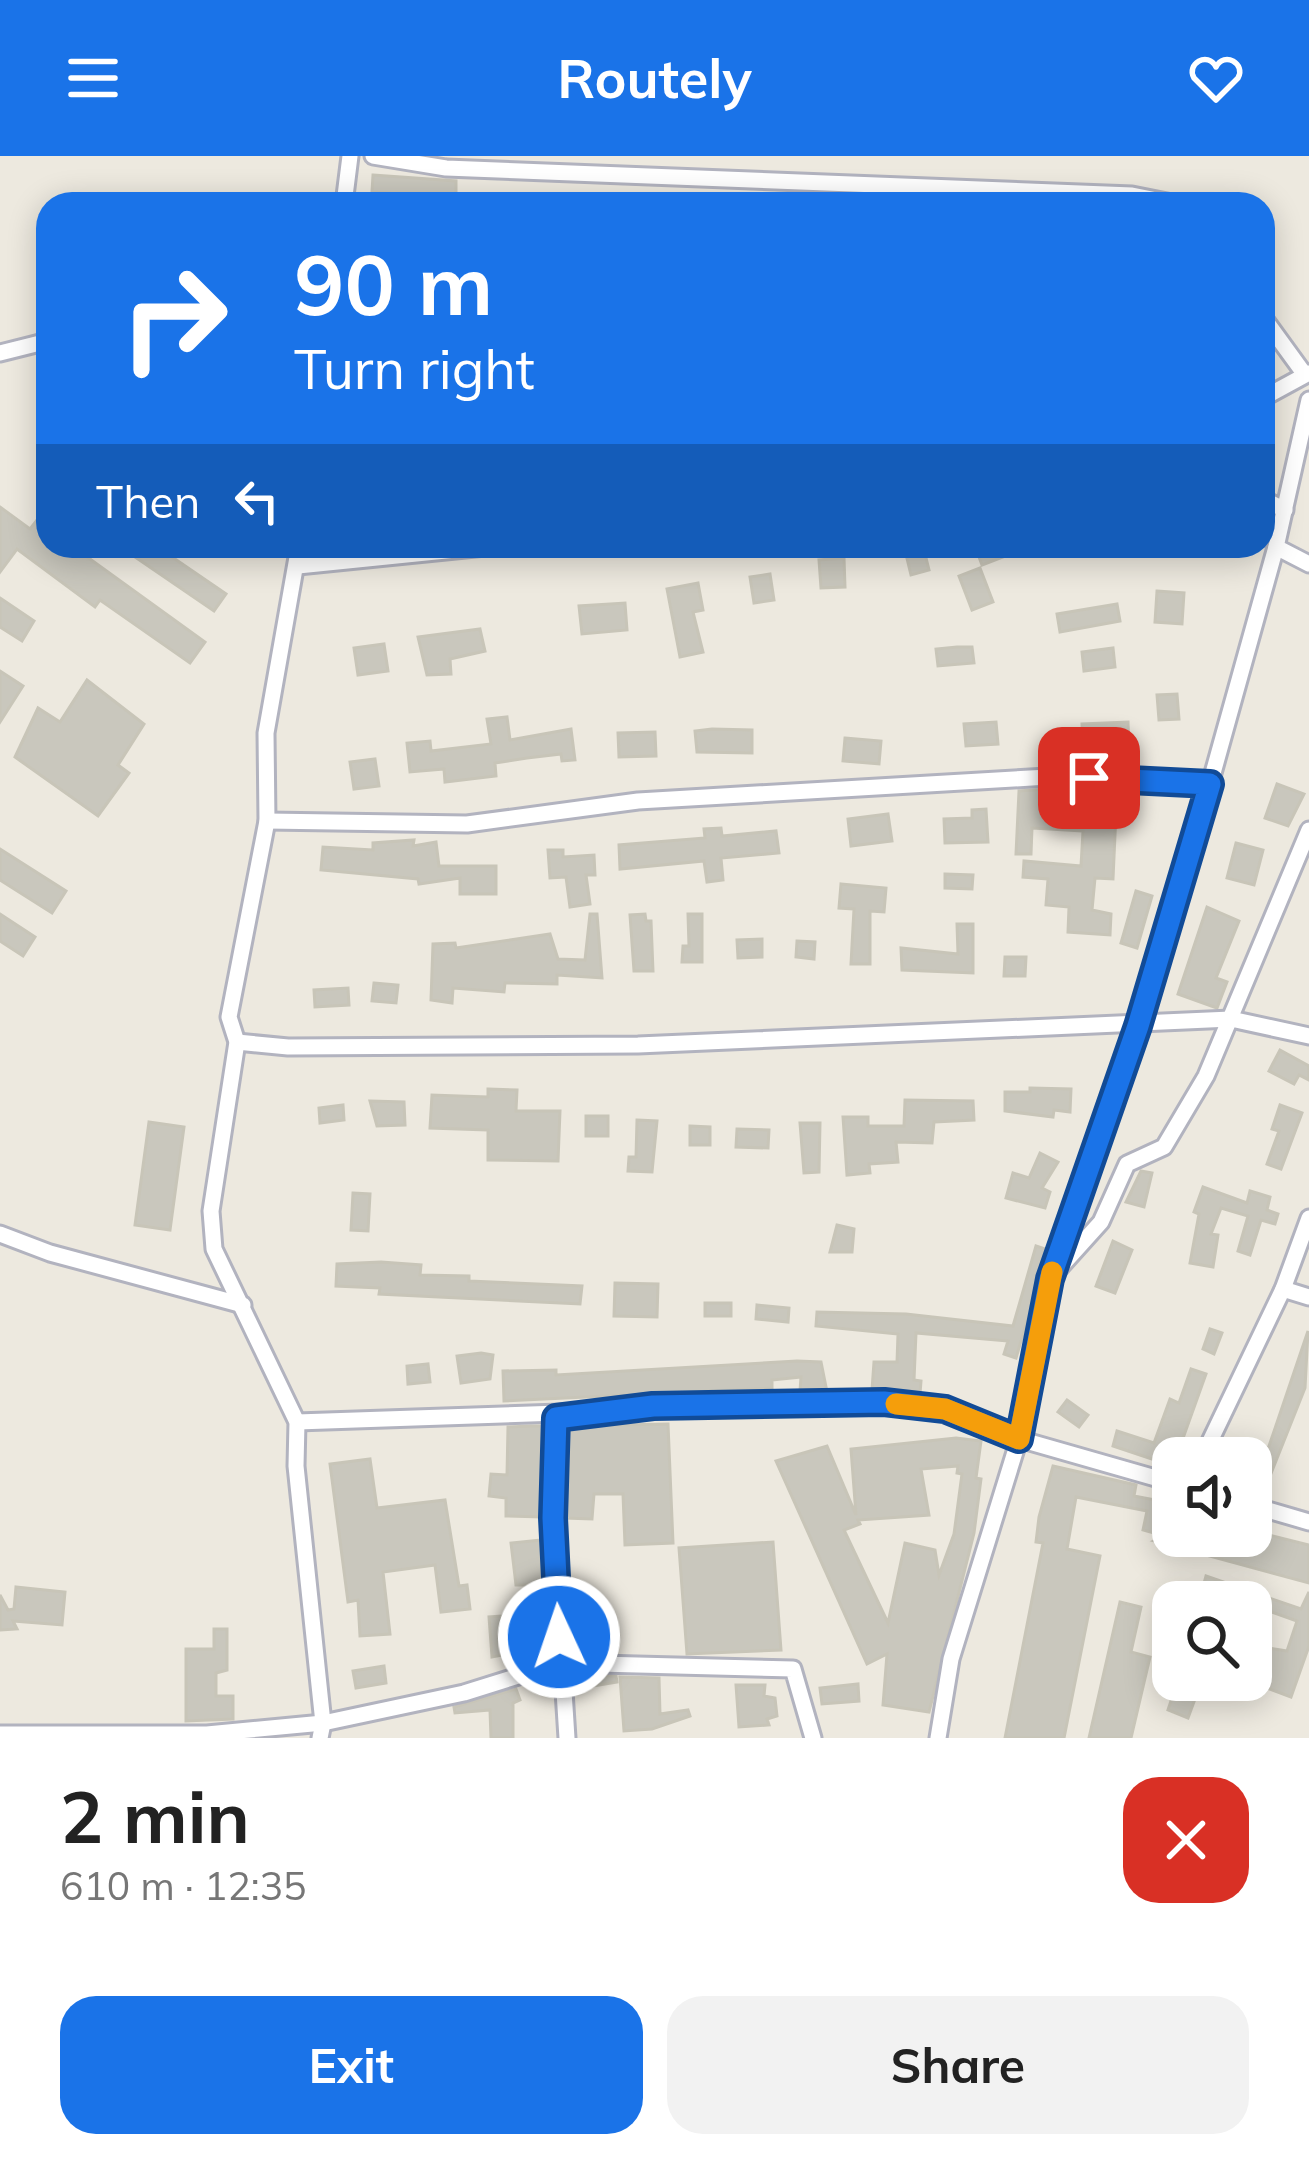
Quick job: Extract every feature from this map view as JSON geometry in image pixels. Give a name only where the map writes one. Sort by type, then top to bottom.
[{"type":"street","points":[[346,192],[350,156]]},
{"type":"street","points":[[373,156],[446,168],[1056,192]]},
{"type":"street","points":[[1275,332],[1306,372],[1275,391]]},
{"type":"street","points":[[0,353],[36,344]]},
{"type":"street","points":[[1275,551],[1309,400]]},
{"type":"street","points":[[1275,505],[1285,510]]},
{"type":"street","points":[[1276,547],[1309,564]]},
{"type":"street","points":[[298,558],[271,695],[267,821],[229,1017],[237,1042],[211,1211],[214,1250],[297,1422],[296,1466],[321,1731]]},
{"type":"street","points":[[298,566],[377,558]]},
{"type":"street","points":[[938,1738],[951,1659],[1019,1439],[1050,1279],[1138,1026],[1273,558]]},
{"type":"street","points":[[267,821],[466,824],[638,801],[1048,777],[1210,784]]},
{"type":"street","points":[[1050,1279],[1101,1222],[1126,1164],[1164,1147],[1206,1076],[1309,830]]},
{"type":"street","points":[[237,1042],[288,1047],[638,1045],[1231,1019],[1309,1036]]},
{"type":"street","points":[[1212,1437],[1283,1289],[1309,1218]]},
{"type":"street","points":[[0,1234],[50,1253],[242,1305]]},
{"type":"street","points":[[1283,1289],[1309,1297]]},
{"type":"street","points":[[297,1422],[556,1418],[653,1406],[884,1402],[945,1409],[1019,1439],[1152,1477]]},
{"type":"street","points":[[556,1418],[553,1518],[567,1738]]},
{"type":"street","points":[[1272,1511],[1309,1522]]},
{"type":"street","points":[[0,1734],[53,1738],[321,1731],[560,1663],[793,1669],[813,1738]]},
{"type":"building","points":[[373,175],[456,181],[456,192],[372,192]]},
{"type":"building","points":[[0,507],[30,529],[36,521],[36,558],[89,558],[205,642],[190,663],[100,600],[95,607],[17,549],[0,572]]},
{"type":"building","points":[[137,558],[174,558],[226,594],[214,611]]},
{"type":"building","points":[[844,558],[845,587],[821,588],[819,560]]},
{"type":"building","points":[[907,558],[926,558],[929,570],[911,575]]},
{"type":"building","points":[[980,568],[993,602],[972,610],[959,576]]},
{"type":"building","points":[[770,574],[774,600],[754,603],[750,577]]},
{"type":"building","points":[[698,583],[703,610],[693,612],[703,652],[680,657],[667,589]]},
{"type":"building","points":[[1157,591],[1184,593],[1182,624],[1155,622]]},
{"type":"building","points":[[0,598],[34,621],[22,641],[0,627]]},
{"type":"building","points":[[625,603],[627,630],[582,634],[579,606]]},
{"type":"building","points":[[1117,604],[1120,621],[1060,632],[1057,614]]},
{"type":"building","points":[[480,629],[485,651],[450,659],[451,674],[427,675],[418,637]]},
{"type":"building","points":[[384,644],[388,671],[358,675],[354,648]]},
{"type":"building","points":[[972,647],[974,663],[938,666],[936,649]]},
{"type":"building","points":[[1113,648],[1115,667],[1084,671],[1082,652]]},
{"type":"building","points":[[0,671],[23,686],[0,722]]},
{"type":"building","points":[[87,680],[144,724],[118,765],[129,773],[98,816],[15,757],[38,708],[60,722]]},
{"type":"building","points":[[1177,694],[1179,719],[1159,720],[1157,695]]},
{"type":"building","points":[[507,717],[510,740],[571,729],[575,760],[562,761],[561,754],[495,763],[496,776],[445,782],[444,769],[410,772],[407,743],[430,741],[431,751],[491,744],[487,719]]},
{"type":"building","points":[[996,722],[998,744],[966,746],[964,724]]},
{"type":"building","points":[[1128,722],[1129,749],[1083,750],[1082,724]]},
{"type":"building","points":[[752,730],[752,753],[697,752],[695,731]]},
{"type":"building","points":[[655,732],[656,756],[619,757],[618,733]]},
{"type":"building","points":[[845,738],[881,741],[879,764],[843,761]]},
{"type":"building","points":[[375,759],[379,786],[354,789],[350,762]]},
{"type":"building","points":[[1277,784],[1304,794],[1288,826],[1265,818]]},
{"type":"building","points":[[1019,791],[1131,793],[1130,808],[1116,813],[1113,879],[1095,878],[1092,910],[1111,914],[1110,935],[1068,932],[1069,907],[1046,905],[1048,879],[1023,877],[1024,861],[1081,866],[1083,831],[1032,828],[1031,854],[1016,854]]},
{"type":"building","points":[[986,809],[988,842],[945,843],[944,819],[972,818],[972,810]]},
{"type":"building","points":[[888,814],[892,841],[851,846],[848,819]]},
{"type":"building","points":[[721,828],[722,836],[776,831],[779,853],[721,858],[723,880],[707,882],[704,861],[620,869],[619,845],[705,838],[704,829]]},
{"type":"building","points":[[414,840],[413,846],[436,842],[439,866],[496,866],[496,894],[460,894],[460,878],[419,884],[418,879],[321,870],[323,847],[373,850],[373,843]]},
{"type":"building","points":[[1236,843],[1263,850],[1254,885],[1227,878]]},
{"type":"building","points":[[0,849],[66,891],[52,913],[0,880]]},
{"type":"building","points":[[548,850],[563,850],[563,857],[594,855],[595,875],[586,875],[590,904],[570,907],[566,877],[550,878]]},
{"type":"building","points":[[945,874],[973,875],[972,889],[945,888]]},
{"type":"building","points":[[841,884],[886,888],[884,912],[870,911],[870,964],[851,964],[854,909],[839,908]]},
{"type":"building","points":[[1136,891],[1152,896],[1137,948],[1121,943]]},
{"type":"building","points":[[1207,907],[1239,921],[1216,978],[1227,982],[1217,1008],[1178,994]]},
{"type":"building","points":[[0,914],[35,937],[23,956],[0,941]]},
{"type":"building","points":[[590,914],[597,914],[602,978],[557,975],[557,984],[505,983],[504,992],[453,988],[452,1003],[431,1000],[433,944],[455,943],[456,948],[550,934],[558,959],[585,960]]},
{"type":"building","points":[[645,914],[646,921],[651,921],[653,971],[634,971],[630,915]]},
{"type":"building","points":[[688,914],[702,914],[702,962],[682,962],[683,946],[689,946]]},
{"type":"building","points":[[957,924],[973,924],[973,973],[902,970],[901,948],[958,954]]},
{"type":"building","points":[[762,939],[762,957],[738,958],[737,940]]},
{"type":"building","points":[[797,941],[815,942],[814,959],[796,957]]},
{"type":"building","points":[[1005,957],[1026,957],[1025,976],[1004,976]]},
{"type":"building","points":[[374,983],[398,985],[396,1003],[372,1001]]},
{"type":"building","points":[[348,988],[349,1005],[315,1007],[314,990]]},
{"type":"building","points":[[1280,1050],[1309,1066],[1309,1080],[1299,1075],[1294,1084],[1269,1071]]},
{"type":"building","points":[[1030,1088],[1071,1089],[1070,1112],[1054,1110],[1053,1117],[1005,1111],[1005,1092],[1030,1092]]},
{"type":"building","points":[[488,1089],[517,1090],[516,1111],[560,1111],[558,1161],[488,1160],[488,1130],[430,1128],[432,1095],[488,1097]]},
{"type":"building","points":[[905,1100],[973,1101],[974,1120],[934,1122],[932,1143],[896,1142],[898,1162],[869,1164],[870,1173],[847,1175],[843,1117],[868,1117],[868,1126],[904,1126]]},
{"type":"building","points":[[370,1101],[404,1102],[405,1125],[377,1126]]},
{"type":"building","points":[[343,1105],[344,1120],[320,1123],[319,1108]]},
{"type":"building","points":[[1280,1105],[1302,1113],[1281,1169],[1267,1164],[1279,1131],[1272,1129]]},
{"type":"building","points":[[586,1116],[608,1116],[608,1136],[586,1136]]},
{"type":"building","points":[[637,1120],[657,1121],[652,1172],[628,1171],[629,1157],[636,1157]]},
{"type":"building","points":[[149,1122],[184,1127],[170,1230],[135,1225]]},
{"type":"building","points":[[800,1123],[820,1123],[819,1172],[804,1173]]},
{"type":"building","points":[[690,1126],[710,1127],[710,1145],[690,1145]]},
{"type":"building","points":[[737,1129],[769,1130],[768,1148],[736,1147]]},
{"type":"building","points":[[1040,1153],[1058,1162],[1042,1188],[1050,1192],[1045,1208],[1006,1198],[1013,1173],[1029,1178]]},
{"type":"building","points":[[1141,1171],[1152,1173],[1144,1207],[1126,1202]]},
{"type":"building","points":[[1203,1187],[1247,1203],[1250,1191],[1270,1197],[1267,1210],[1278,1214],[1275,1224],[1261,1220],[1250,1255],[1238,1251],[1248,1216],[1221,1208],[1211,1234],[1218,1235],[1213,1267],[1190,1263],[1199,1214],[1194,1212]]},
{"type":"building","points":[[353,1193],[370,1194],[368,1231],[351,1230]]},
{"type":"building","points":[[837,1225],[854,1229],[852,1252],[830,1252]]},
{"type":"building","points":[[1113,1241],[1132,1250],[1115,1293],[1096,1286]]},
{"type":"building","points":[[1036,1246],[1048,1250],[1016,1358],[1004,1354],[1008,1341],[916,1333],[914,1380],[921,1381],[920,1394],[872,1390],[874,1362],[897,1362],[898,1334],[816,1326],[817,1312],[906,1314],[1013,1326]]},
{"type":"building","points":[[337,1264],[421,1265],[420,1275],[469,1276],[469,1281],[582,1286],[580,1304],[379,1294],[380,1288],[336,1286]]},
{"type":"building","points":[[615,1283],[658,1284],[657,1317],[614,1316]]},
{"type":"building","points":[[705,1303],[731,1303],[731,1316],[705,1316]]},
{"type":"building","points":[[757,1305],[789,1308],[788,1322],[756,1319]]},
{"type":"building","points":[[1210,1329],[1222,1333],[1214,1354],[1203,1349]]},
{"type":"building","points":[[1308,1331],[1305,1388],[1272,1471],[1272,1437]]},
{"type":"building","points":[[493,1355],[490,1379],[461,1383],[457,1356]]},
{"type":"building","points":[[821,1362],[827,1392],[800,1391],[801,1377],[772,1380],[772,1388],[504,1401],[503,1371],[556,1370],[556,1375]]},
{"type":"building","points":[[428,1364],[430,1382],[408,1384],[407,1366]]},
{"type":"building","points":[[1191,1369],[1206,1374],[1183,1437],[1156,1437],[1170,1399],[1179,1403]]},
{"type":"building","points":[[1067,1400],[1088,1415],[1079,1427],[1058,1412]]},
{"type":"building","points":[[668,1424],[673,1543],[625,1545],[623,1494],[594,1494],[592,1519],[565,1518],[568,1426]]},
{"type":"building","points":[[544,1426],[541,1517],[506,1516],[506,1498],[489,1496],[491,1474],[507,1475],[508,1427]]},
{"type":"building","points":[[1117,1431],[1152,1442],[1152,1459],[1113,1446]]},
{"type":"building","points":[[956,1438],[981,1441],[974,1533],[929,1712],[883,1705],[887,1654],[867,1664],[776,1461],[827,1446],[856,1515],[851,1449]],"holes":[[[958,1466],[957,1473],[962,1474],[954,1534],[939,1575],[935,1550],[905,1543],[888,1623],[844,1530],[860,1524],[858,1520],[929,1515],[921,1469]]]},
{"type":"building","points":[[370,1459],[377,1508],[445,1500],[459,1586],[467,1585],[470,1609],[441,1612],[435,1565],[383,1572],[390,1634],[360,1636],[358,1600],[348,1602],[330,1464]]},
{"type":"building","points":[[1053,1466],[1136,1485],[1134,1496],[1152,1499],[1152,1532],[1143,1530],[1147,1511],[1076,1497],[1067,1549],[1100,1556],[1064,1738],[1005,1738],[1043,1543],[1036,1542]]},
{"type":"building","points":[[1272,1536],[1309,1545],[1309,1583],[1213,1557],[1272,1557]]},
{"type":"building","points":[[542,1540],[549,1646],[492,1657],[489,1617],[528,1614],[528,1585],[516,1585],[511,1543]]},
{"type":"building","points":[[773,1542],[781,1650],[687,1654],[679,1548]]},
{"type":"building","points":[[16,1587],[65,1592],[62,1625],[13,1621],[17,1629],[0,1630],[0,1595],[8,1610],[14,1609]]},
{"type":"building","points":[[1309,1592],[1309,1646],[1291,1697],[1272,1690],[1272,1648],[1287,1651],[1297,1621],[1272,1612],[1272,1599],[1301,1609]]},
{"type":"building","points":[[1120,1602],[1141,1607],[1131,1652],[1150,1657],[1131,1738],[1089,1738]]},
{"type":"building","points":[[214,1629],[227,1629],[227,1670],[216,1673],[216,1696],[233,1696],[233,1719],[186,1721],[186,1649],[214,1649]]},
{"type":"building","points":[[384,1666],[386,1683],[356,1688],[353,1671]]},
{"type":"building","points":[[578,1675],[616,1676],[617,1682],[581,1688]]},
{"type":"building","points":[[620,1677],[659,1678],[660,1714],[688,1710],[690,1716],[652,1729],[624,1731]]},
{"type":"building","points":[[858,1684],[859,1701],[822,1704],[820,1688]]},
{"type":"building","points":[[736,1685],[765,1685],[764,1696],[775,1698],[777,1716],[767,1719],[769,1725],[739,1727]]},
{"type":"building","points":[[516,1689],[520,1700],[513,1703],[513,1738],[491,1738],[490,1710],[455,1713],[454,1707]]},
{"type":"building","points":[[1171,1701],[1194,1701],[1188,1718],[1168,1710]]},
{"type":"slow traffic","points":[[896,1404],[945,1409],[1019,1439],[1052,1272]]},
{"type":"route","points":[[559,1637],[553,1518],[556,1418],[653,1406],[884,1402],[945,1409],[1019,1439],[1050,1279],[1138,1026],[1210,784],[1089,778]]}]
